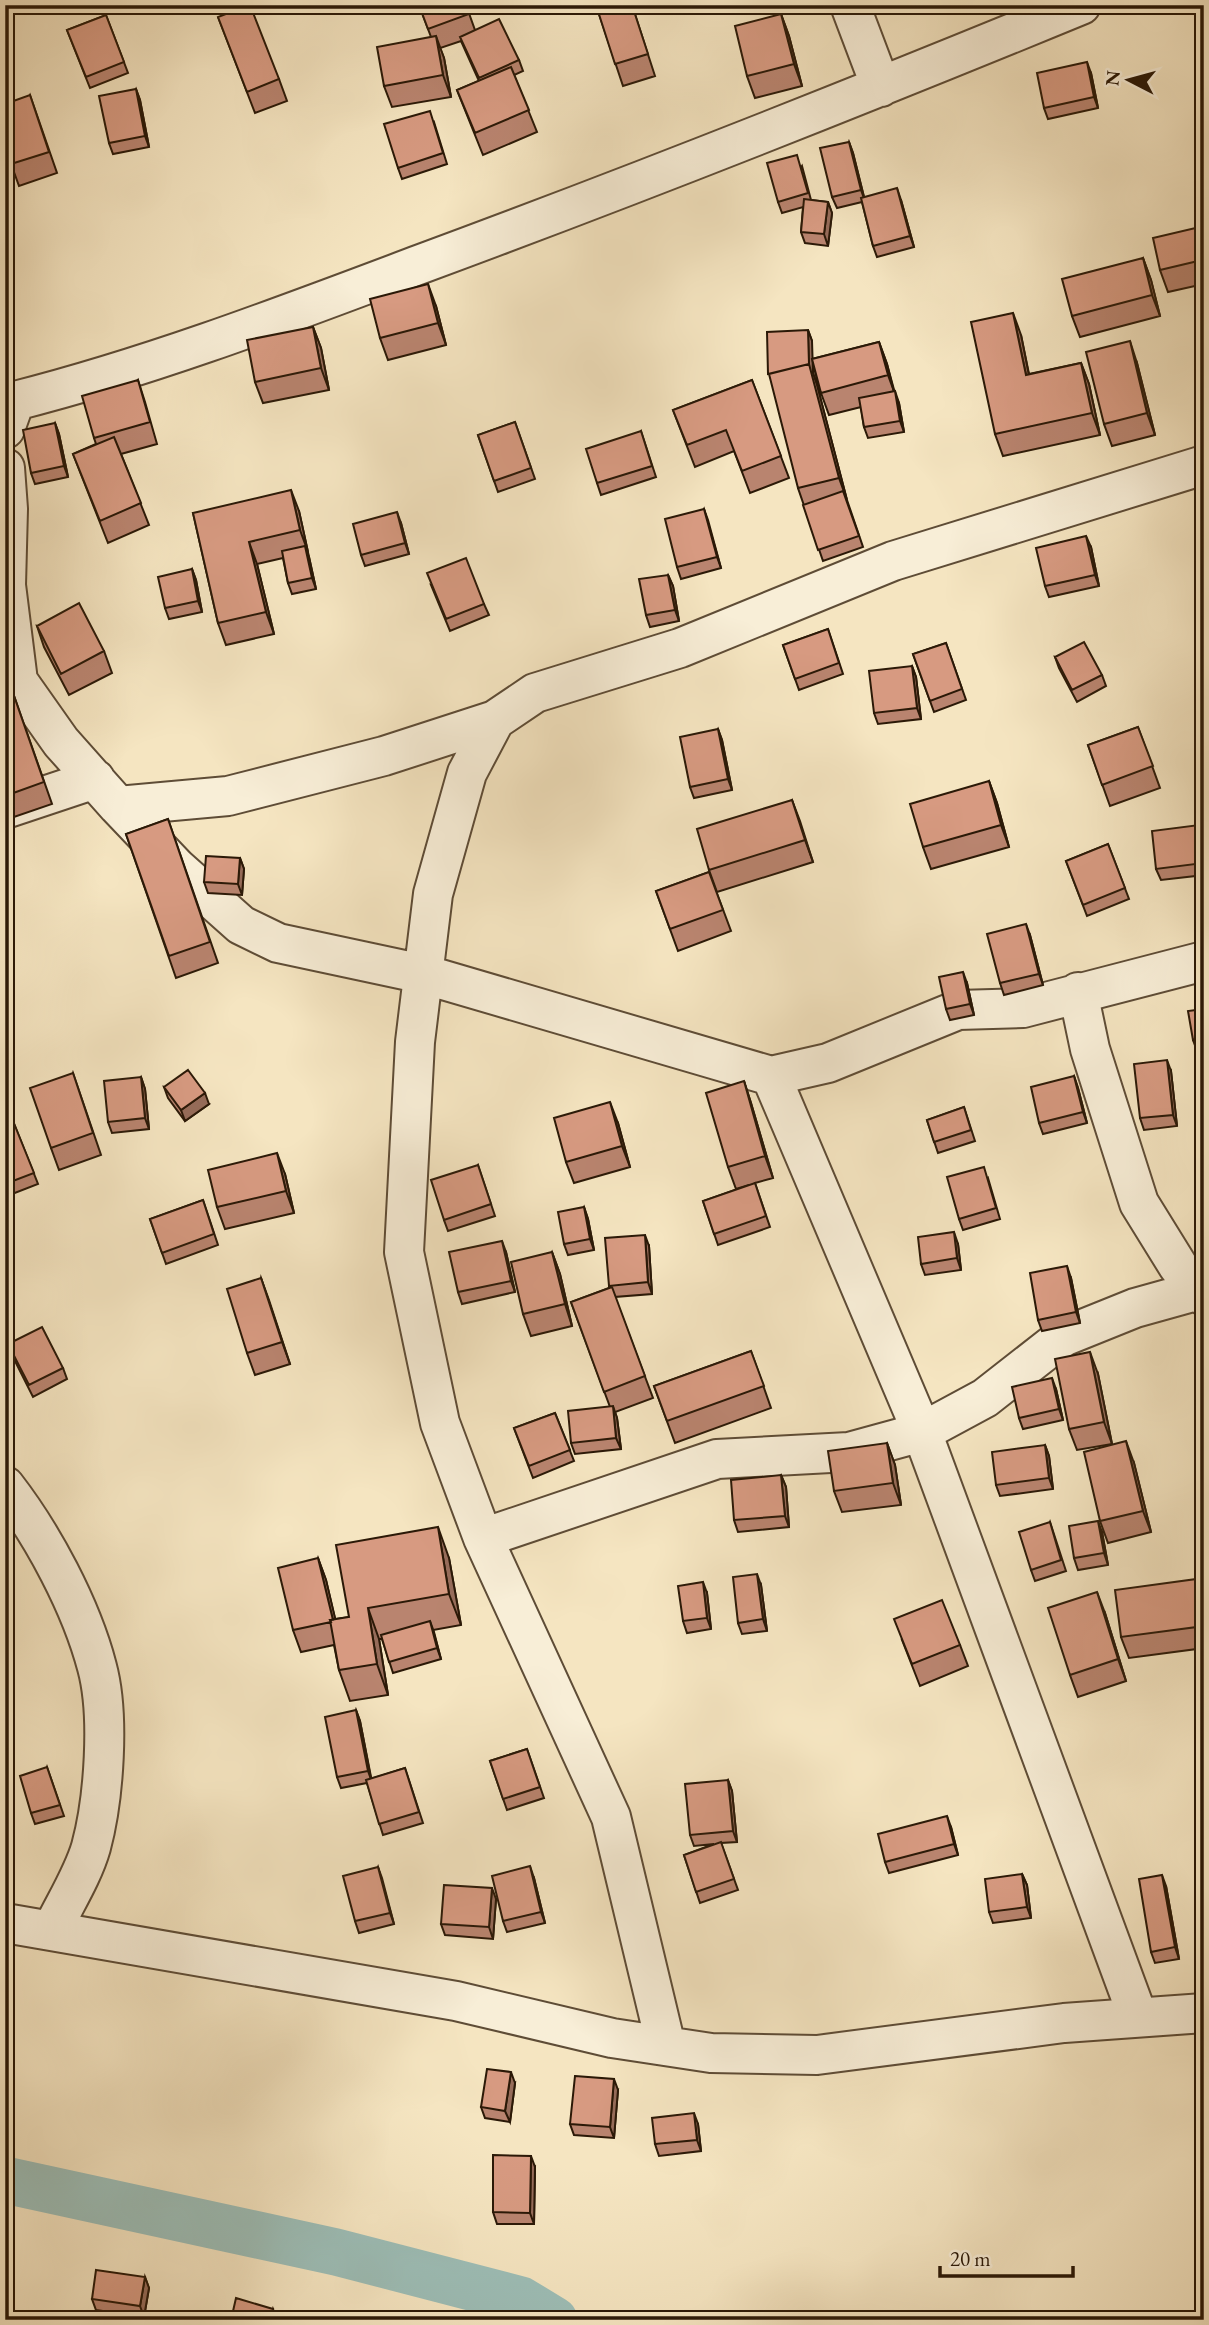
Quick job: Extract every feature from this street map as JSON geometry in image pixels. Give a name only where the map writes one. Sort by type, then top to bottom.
[{"type":"street","points":[[850,5],[881,87]]},
{"type":"street","points":[[5,429],[15,401],[62,389],[297,310],[592,201],[1081,5]]},
{"type":"street","points":[[5,809],[106,793],[228,796],[384,756],[495,720],[535,693],[680,648],[892,561],[1204,465]]},
{"type":"street","points":[[5,468],[6,585],[18,681],[61,742],[177,868],[242,926],[278,943],[423,974],[771,1076],[828,1063],[958,1010],[1023,1008],[1204,961]]},
{"type":"street","points":[[495,720],[467,773],[433,894],[415,1042],[404,1252],[440,1423],[483,1538],[611,1817],[666,2046]]},
{"type":"street","points":[[483,1538],[717,1459],[849,1452],[922,1432],[985,1398],[1063,1337],[1135,1308],[1200,1293],[1139,1203],[1090,1049],[1078,992]]},
{"type":"street","points":[[771,1076],[922,1432],[1138,2017]]},
{"type":"street","points":[[5,1486],[24,1510],[74,1604],[98,1668],[104,1741],[100,1807],[90,1851],[52,1930]]},
{"type":"street","points":[[5,1923],[456,2001],[612,2038],[711,2053],[817,2056],[1064,2023],[1204,2013]]},
{"type":"building","points":[[250,5],[279,79],[247,92],[218,17]]},
{"type":"building","points":[[419,5],[466,5],[469,14],[428,29]]},
{"type":"building","points":[[596,5],[632,5],[648,54],[615,64]]},
{"type":"building","points":[[781,14],[794,64],[747,76],[735,26]]},
{"type":"building","points":[[106,15],[124,62],[86,77],[67,30]]},
{"type":"building","points":[[499,19],[519,60],[479,78],[460,37]]},
{"type":"building","points":[[436,36],[443,75],[384,86],[377,47]]},
{"type":"building","points":[[1087,62],[1094,97],[1044,108],[1037,73]]},
{"type":"building","points":[[511,67],[529,110],[475,133],[457,90]]},
{"type":"building","points":[[136,89],[145,136],[109,143],[99,96]]},
{"type":"building","points":[[30,95],[49,152],[11,164],[5,147],[5,104]]},
{"type":"building","points":[[430,111],[443,153],[398,168],[384,124]]},
{"type":"building","points":[[849,142],[861,190],[832,197],[820,148]]},
{"type":"building","points":[[797,155],[808,193],[778,202],[767,163]]},
{"type":"building","points":[[897,188],[910,236],[873,246],[861,198]]},
{"type":"building","points":[[804,199],[828,202],[824,234],[801,232]]},
{"type":"building","points":[[1204,226],[1204,270],[1200,271],[1198,261],[1160,270],[1153,238]]},
{"type":"building","points":[[1143,258],[1152,295],[1072,316],[1062,279]]},
{"type":"building","points":[[428,284],[438,323],[380,338],[370,299]]},
{"type":"building","points":[[1013,313],[1026,375],[1081,363],[1092,413],[995,434],[971,322]]},
{"type":"building","points":[[313,327],[321,368],[255,382],[247,340]]},
{"type":"building","points":[[808,330],[809,364],[768,374],[767,332]]},
{"type":"building","points":[[1130,341],[1147,413],[1104,424],[1086,352]]},
{"type":"building","points":[[879,342],[888,375],[821,393],[812,359]]},
{"type":"building","points":[[809,364],[839,478],[798,488],[769,374]]},
{"type":"building","points":[[138,380],[150,422],[94,438],[82,396]]},
{"type":"building","points":[[752,380],[781,456],[742,471],[726,430],[687,445],[673,410]]},
{"type":"building","points":[[895,391],[900,421],[864,427],[859,398]]},
{"type":"building","points":[[515,422],[531,468],[494,481],[478,435]]},
{"type":"building","points":[[55,423],[64,466],[31,473],[23,430]]},
{"type":"building","points":[[641,431],[652,466],[597,483],[586,449]]},
{"type":"building","points":[[114,437],[141,503],[100,521],[73,454]]},
{"type":"building","points":[[291,490],[300,530],[249,542],[266,612],[218,623],[193,513]]},
{"type":"building","points":[[843,491],[859,536],[818,550],[803,505]]},
{"type":"building","points":[[704,509],[717,557],[677,567],[665,519]]},
{"type":"building","points":[[397,512],[405,543],[361,555],[353,524]]},
{"type":"building","points":[[1086,536],[1095,575],[1045,586],[1036,548]]},
{"type":"building","points":[[305,546],[312,578],[288,583],[282,551]]},
{"type":"building","points":[[466,558],[484,604],[446,619],[427,573]]},
{"type":"building","points":[[192,569],[198,601],[165,608],[158,577]]},
{"type":"building","points":[[668,575],[675,610],[646,615],[639,579]]},
{"type":"building","points":[[79,603],[104,651],[61,674],[37,626]]},
{"type":"building","points":[[828,629],[839,663],[795,679],[783,645]]},
{"type":"building","points":[[1084,642],[1102,675],[1072,690],[1055,657]]},
{"type":"building","points":[[946,643],[962,689],[930,701],[913,654]]},
{"type":"building","points":[[912,666],[917,708],[874,713],[869,671]]},
{"type":"building","points":[[5,670],[44,782],[5,796]]},
{"type":"building","points":[[1138,727],[1153,766],[1102,785],[1088,745]]},
{"type":"building","points":[[718,729],[728,779],[690,787],[680,737]]},
{"type":"building","points":[[989,781],[1001,825],[923,847],[910,804]]},
{"type":"building","points":[[792,800],[805,840],[709,870],[697,829]]},
{"type":"building","points":[[168,819],[210,942],[169,956],[126,834]]},
{"type":"building","points":[[1199,825],[1204,863],[1156,869],[1152,831]]},
{"type":"building","points":[[1108,844],[1125,888],[1083,905],[1066,861]]},
{"type":"building","points":[[206,856],[240,858],[238,884],[204,882]]},
{"type":"building","points":[[709,872],[723,910],[670,929],[656,891]]},
{"type":"building","points":[[1026,924],[1039,974],[1000,983],[987,934]]},
{"type":"building","points":[[963,972],[970,1004],[946,1009],[939,977]]},
{"type":"building","points":[[1204,1009],[1204,1038],[1193,1040],[1188,1011]]},
{"type":"building","points":[[1167,1060],[1173,1115],[1140,1118],[1134,1064]]},
{"type":"building","points":[[188,1070],[205,1093],[181,1110],[164,1087]]},
{"type":"building","points":[[73,1073],[93,1133],[51,1148],[30,1088]]},
{"type":"building","points":[[1074,1076],[1083,1112],[1039,1123],[1031,1087]]},
{"type":"building","points":[[141,1077],[145,1118],[108,1122],[104,1081]]},
{"type":"building","points":[[744,1081],[765,1156],[728,1167],[706,1093]]},
{"type":"building","points":[[610,1102],[622,1146],[566,1162],[554,1118]]},
{"type":"building","points":[[964,1107],[971,1130],[934,1142],[927,1120]]},
{"type":"building","points":[[13,1121],[34,1173],[5,1184],[5,1124]]},
{"type":"building","points":[[277,1153],[286,1191],[217,1207],[208,1170]]},
{"type":"building","points":[[478,1165],[491,1204],[444,1220],[431,1180]]},
{"type":"building","points":[[984,1167],[996,1208],[959,1219],[947,1177]]},
{"type":"building","points":[[755,1183],[766,1216],[714,1234],[703,1201]]},
{"type":"building","points":[[203,1200],[214,1234],[162,1253],[150,1219]]},
{"type":"building","points":[[584,1207],[590,1239],[564,1244],[558,1212]]},
{"type":"building","points":[[954,1232],[957,1258],[921,1264],[918,1237]]},
{"type":"building","points":[[645,1235],[648,1282],[609,1286],[605,1238]]},
{"type":"building","points":[[502,1241],[511,1281],[458,1292],[449,1252]]},
{"type":"building","points":[[552,1252],[565,1304],[523,1314],[511,1262]]},
{"type":"building","points":[[1067,1266],[1076,1312],[1038,1320],[1030,1273]]},
{"type":"building","points":[[261,1278],[282,1342],[247,1353],[227,1289]]},
{"type":"building","points":[[612,1287],[645,1376],[604,1392],[571,1302]]},
{"type":"building","points":[[42,1327],[63,1368],[29,1385],[8,1344]]},
{"type":"building","points":[[751,1351],[764,1386],[667,1421],[654,1386]]},
{"type":"building","points":[[1090,1352],[1104,1422],[1069,1429],[1055,1359]]},
{"type":"building","points":[[1052,1378],[1059,1409],[1019,1418],[1012,1387]]},
{"type":"building","points":[[613,1406],[616,1438],[571,1443],[568,1411]]},
{"type":"building","points":[[555,1413],[570,1450],[529,1466],[514,1428]]},
{"type":"building","points":[[1126,1441],[1143,1511],[1100,1521],[1084,1452]]},
{"type":"building","points":[[887,1443],[893,1483],[834,1491],[828,1451]]},
{"type":"building","points":[[1045,1445],[1049,1478],[996,1485],[992,1452]]},
{"type":"building","points":[[781,1475],[785,1516],[734,1520],[731,1480]]},
{"type":"building","points":[[1098,1521],[1104,1553],[1074,1558],[1069,1526]]},
{"type":"building","points":[[1050,1522],[1061,1560],[1031,1570],[1019,1532]]},
{"type":"building","points":[[438,1527],[449,1594],[368,1608],[377,1664],[339,1670],[330,1620],[349,1617],[336,1545]]},
{"type":"building","points":[[318,1558],[333,1620],[293,1630],[278,1568]]},
{"type":"building","points":[[757,1574],[763,1619],[738,1623],[733,1577]]},
{"type":"building","points":[[1204,1578],[1204,1626],[1121,1637],[1115,1590]]},
{"type":"building","points":[[703,1582],[707,1618],[683,1621],[678,1586]]},
{"type":"building","points":[[1097,1592],[1118,1659],[1070,1675],[1048,1608]]},
{"type":"building","points":[[942,1600],[960,1645],[912,1664],[894,1619]]},
{"type":"building","points":[[430,1621],[437,1648],[389,1662],[381,1635]]},
{"type":"building","points":[[356,1710],[368,1771],[337,1777],[325,1717]]},
{"type":"building","points":[[527,1749],[540,1787],[503,1799],[490,1761]]},
{"type":"building","points":[[47,1767],[60,1805],[31,1813],[20,1776]]},
{"type":"building","points":[[405,1768],[419,1812],[379,1824],[366,1780]]},
{"type":"building","points":[[728,1780],[733,1831],[690,1835],[685,1784]]},
{"type":"building","points":[[947,1816],[954,1844],[885,1862],[878,1834]]},
{"type":"building","points":[[721,1842],[734,1879],[696,1892],[684,1855]]},
{"type":"building","points":[[530,1866],[541,1912],[503,1921],[492,1876]]},
{"type":"building","points":[[378,1867],[390,1913],[355,1921],[343,1876]]},
{"type":"building","points":[[1022,1874],[1027,1907],[989,1912],[985,1879]]},
{"type":"building","points":[[1162,1875],[1175,1947],[1151,1952],[1139,1879]]},
{"type":"building","points":[[444,1885],[492,1888],[489,1927],[441,1924]]},
{"type":"building","points":[[487,2069],[511,2072],[505,2111],[481,2107]]},
{"type":"building","points":[[575,2076],[614,2079],[610,2127],[570,2124]]},
{"type":"building","points":[[694,2113],[697,2140],[655,2144],[652,2118]]},
{"type":"building","points":[[493,2155],[531,2156],[530,2213],[493,2212]]},
{"type":"building","points":[[96,2270],[145,2277],[140,2306],[92,2299]]},
{"type":"building","points":[[236,2298],[273,2309],[270,2320],[231,2320]]},
{"type":"building","points":[[41,2314],[72,2318],[72,2320],[40,2320]]},
{"type":"waterway","points":[[5,2180],[336,2252],[521,2300],[554,2320]]}]
